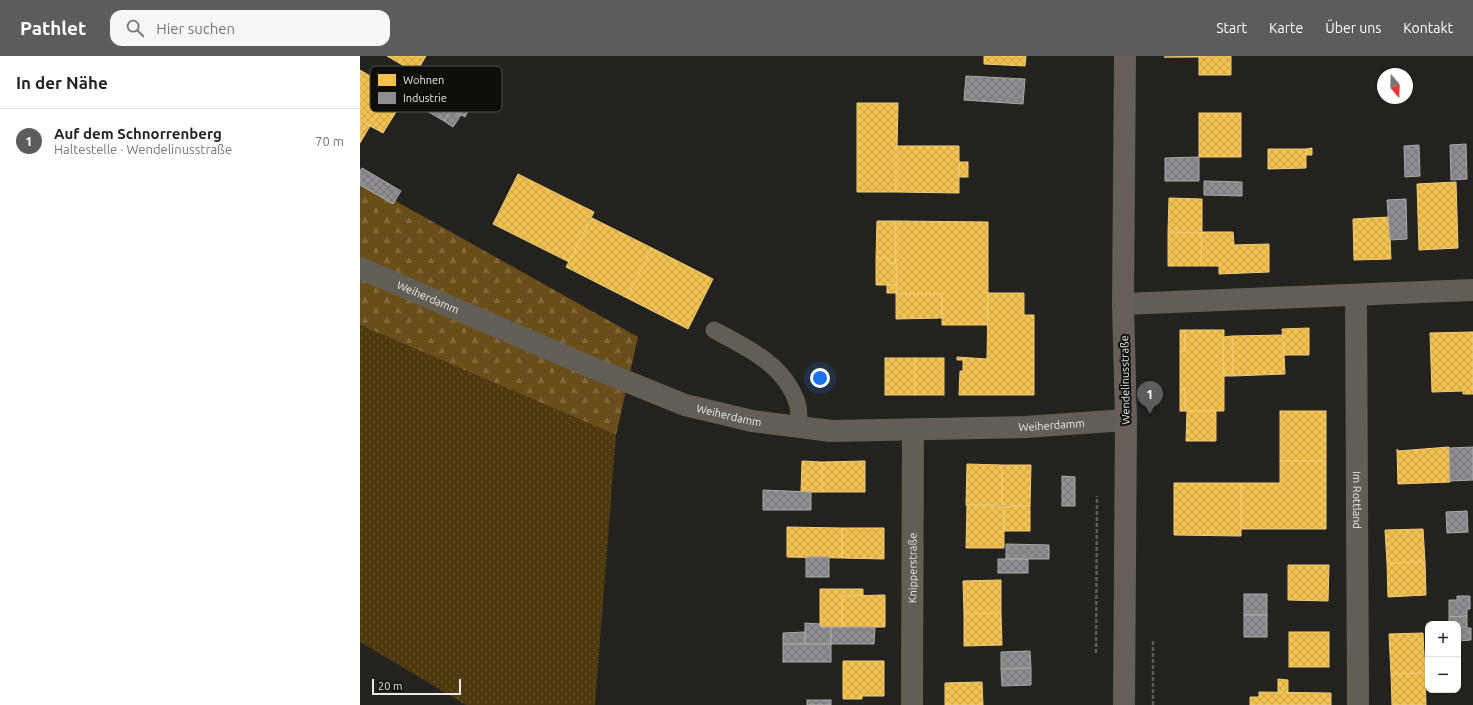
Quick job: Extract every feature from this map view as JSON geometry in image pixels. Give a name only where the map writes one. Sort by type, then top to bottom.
[{"type":"main road","name":"Wendelinusstraße","points":[[1124,705],[1126,420],[1123,304],[1125,56]]},
{"type":"street","name":"Weiherdamm","points":[[360,268],[591,367],[686,405],[752,421],[831,432],[1025,427],[1126,420]]},
{"type":"street","points":[[1123,304],[1356,296],[1473,290]]},
{"type":"street","name":"Im Rottland","points":[[1356,296],[1358,705]]},
{"type":"street","name":"Knipperstraße","points":[[912,705],[913,430]]},
{"type":"lane","points":[[714,330],[750,349],[777,369],[792,388],[798,408],[799,427]]},
{"type":"shaded area","points":[[360,325],[616,435],[595,705],[466,705],[360,642]]},
{"type":"green space","points":[[360,181],[638,337],[616,435],[360,325]]},
{"type":"building: Wohnen","points":[[387,56],[426,56],[420,66],[404,66]]},
{"type":"building: Wohnen","points":[[984,56],[1026,56],[1025,66],[984,64]]},
{"type":"building: Wohnen","points":[[1231,56],[1231,75],[1199,75],[1199,57],[1164,57]]},
{"type":"building: Wohnen","points":[[360,70],[370,76],[370,112],[378,112],[370,126],[360,120]]},
{"type":"building: Wohnen","points":[[857,103],[898,103],[896,192],[857,192]]},
{"type":"building: Wohnen","points":[[378,112],[396,112],[383,133],[370,126]]},
{"type":"building: Wohnen","points":[[1199,113],[1241,113],[1241,157],[1199,157]]},
{"type":"building: Wohnen","points":[[360,120],[370,126],[360,143]]},
{"type":"building: Wohnen","points":[[896,146],[959,146],[959,193],[896,192]]},
{"type":"building: Wohnen","points":[[1312,148],[1312,155],[1306,155],[1306,149]]},
{"type":"building: Wohnen","points":[[1268,149],[1306,149],[1306,168],[1268,169]]},
{"type":"building: Wohnen","points":[[959,162],[968,162],[968,177],[959,177]]},
{"type":"building: Wohnen","points":[[518,174],[594,212],[569,262],[493,224]]},
{"type":"building: Wohnen","points":[[1456,182],[1458,248],[1419,250],[1417,184]]},
{"type":"building: Wohnen","points":[[1169,198],[1202,199],[1202,233],[1168,232]]},
{"type":"building: Wohnen","points":[[1389,217],[1391,259],[1354,260],[1353,219]]},
{"type":"building: Wohnen","points":[[592,218],[652,248],[627,298],[566,267]]},
{"type":"building: Wohnen","points":[[877,221],[896,221],[896,263],[889,263],[888,258],[876,258]]},
{"type":"building: Wohnen","points":[[896,221],[988,222],[988,325],[942,325],[942,294],[896,294]]},
{"type":"building: Wohnen","points":[[1168,232],[1202,233],[1201,266],[1168,266]]},
{"type":"building: Wohnen","points":[[1202,232],[1233,232],[1234,245],[1269,244],[1269,272],[1219,274],[1219,266],[1201,266]]},
{"type":"building: Wohnen","points":[[652,248],[713,279],[688,329],[627,298]]},
{"type":"building: Wohnen","points":[[876,258],[888,258],[889,263],[896,263],[896,285],[876,285]]},
{"type":"building: Wohnen","points":[[887,285],[896,285],[896,293],[887,293]]},
{"type":"building: Wohnen","points":[[988,293],[1024,293],[1024,315],[1034,315],[1034,395],[959,395],[960,371],[963,371],[963,360],[957,360],[957,357],[987,359]]},
{"type":"building: Wohnen","points":[[896,294],[942,294],[942,318],[896,319]]},
{"type":"building: Wohnen","points":[[1309,328],[1309,355],[1284,355],[1282,329]]},
{"type":"building: Wohnen","points":[[1180,330],[1185,330],[1185,351],[1180,351]]},
{"type":"building: Wohnen","points":[[1185,330],[1224,330],[1224,411],[1185,411],[1185,390],[1180,390],[1180,351],[1185,351]]},
{"type":"building: Wohnen","points":[[1473,332],[1473,394],[1463,394],[1463,391],[1432,392],[1430,333]]},
{"type":"building: Wohnen","points":[[1283,335],[1285,374],[1233,376],[1232,336]]},
{"type":"building: Wohnen","points":[[1232,336],[1233,376],[1224,376],[1223,337]]},
{"type":"building: Wohnen","points":[[885,358],[915,358],[915,395],[885,395]]},
{"type":"building: Wohnen","points":[[915,358],[944,358],[944,395],[915,395]]},
{"type":"building: Wohnen","points":[[1180,390],[1185,390],[1185,411],[1180,411]]},
{"type":"building: Wohnen","points":[[1187,411],[1216,411],[1216,441],[1186,441]]},
{"type":"building: Wohnen","points":[[1280,411],[1326,411],[1326,461],[1280,461]]},
{"type":"building: Wohnen","points":[[1449,447],[1450,482],[1398,484],[1397,449],[1398,451]]},
{"type":"building: Wohnen","points":[[802,461],[822,462],[822,492],[801,492]]},
{"type":"building: Wohnen","points":[[865,461],[865,492],[822,492],[822,462]]},
{"type":"building: Wohnen","points":[[1280,461],[1326,461],[1326,529],[1241,529],[1241,483],[1280,483]]},
{"type":"building: Wohnen","points":[[967,464],[1002,465],[1002,505],[966,505]]},
{"type":"building: Wohnen","points":[[1002,465],[1031,465],[1030,506],[1002,505]]},
{"type":"building: Wohnen","points":[[1174,483],[1241,483],[1241,536],[1174,535]]},
{"type":"building: Wohnen","points":[[967,505],[1004,506],[1004,548],[966,548]]},
{"type":"building: Wohnen","points":[[1004,506],[1030,506],[1030,531],[1004,531]]},
{"type":"building: Wohnen","points":[[787,527],[842,528],[842,558],[787,557]]},
{"type":"building: Wohnen","points":[[842,528],[884,528],[884,559],[842,558]]},
{"type":"building: Wohnen","points":[[1423,529],[1425,562],[1387,563],[1385,530]]},
{"type":"building: Wohnen","points":[[1425,562],[1426,595],[1388,597],[1387,563]]},
{"type":"building: Wohnen","points":[[1288,565],[1329,565],[1328,601],[1288,600]]},
{"type":"building: Wohnen","points":[[1001,580],[1001,613],[964,614],[963,581]]},
{"type":"building: Wohnen","points":[[820,589],[863,589],[863,595],[842,596],[842,627],[820,627]]},
{"type":"building: Wohnen","points":[[885,595],[885,627],[842,627],[842,596]]},
{"type":"building: Wohnen","points":[[1001,613],[1002,645],[964,646],[964,614]]},
{"type":"building: Wohnen","points":[[1289,632],[1329,632],[1329,667],[1289,667]]},
{"type":"building: Wohnen","points":[[1423,633],[1425,673],[1391,674],[1389,634]]},
{"type":"building: Wohnen","points":[[843,661],[884,661],[884,696],[862,696],[862,699],[843,699]]},
{"type":"building: Wohnen","points":[[1425,673],[1426,705],[1392,705],[1391,674]]},
{"type":"building: Wohnen","points":[[1278,679],[1288,680],[1288,693],[1278,692]]},
{"type":"building: Wohnen","points":[[982,682],[983,705],[945,705],[945,683]]},
{"type":"building: Wohnen","points":[[1259,692],[1331,693],[1331,705],[1250,705],[1250,697],[1259,697]]},
{"type":"building: Industrie","points":[[966,76],[1025,79],[1023,104],[964,100]]},
{"type":"building: Industrie","points":[[429,112],[449,112],[444,121]]},
{"type":"building: Industrie","points":[[450,112],[455,112],[461,115],[453,127],[444,121]]},
{"type":"building: Industrie","points":[[456,112],[468,112],[465,117]]},
{"type":"building: Industrie","points":[[1466,144],[1467,179],[1451,180],[1450,145]]},
{"type":"building: Industrie","points":[[1419,145],[1420,176],[1405,177],[1404,146]]},
{"type":"building: Industrie","points":[[1199,157],[1199,181],[1165,181],[1165,158]]},
{"type":"building: Industrie","points":[[362,168],[401,191],[393,204],[360,185],[360,171]]},
{"type":"building: Industrie","points":[[1204,181],[1242,182],[1242,196],[1204,195]]},
{"type":"building: Industrie","points":[[1406,199],[1407,239],[1390,240],[1387,200]]},
{"type":"building: Industrie","points":[[1473,447],[1473,480],[1450,481],[1449,448]]},
{"type":"building: Industrie","points":[[1062,476],[1075,477],[1075,506],[1062,506]]},
{"type":"building: Industrie","points":[[763,490],[811,492],[811,510],[763,510]]},
{"type":"building: Industrie","points":[[1467,511],[1468,532],[1447,533],[1446,512]]},
{"type":"building: Industrie","points":[[1006,544],[1049,545],[1049,559],[1006,559]]},
{"type":"building: Industrie","points":[[806,557],[829,557],[829,577],[806,577]]},
{"type":"building: Industrie","points":[[998,559],[1028,559],[1028,573],[998,573]]},
{"type":"building: Industrie","points":[[1244,594],[1267,594],[1267,615],[1244,615]]},
{"type":"building: Industrie","points":[[1457,596],[1470,596],[1470,609],[1467,609],[1467,616],[1449,617],[1449,600],[1457,600]]},
{"type":"building: Industrie","points":[[1244,615],[1267,615],[1267,637],[1244,637]]},
{"type":"building: Industrie","points":[[1467,616],[1467,628],[1471,628],[1471,640],[1461,641],[1461,621],[1449,621],[1449,617]]},
{"type":"building: Industrie","points":[[805,623],[820,624],[820,627],[831,627],[831,644],[805,644]]},
{"type":"building: Industrie","points":[[831,627],[875,627],[874,644],[831,644]]},
{"type":"building: Industrie","points":[[805,632],[805,644],[783,644],[783,633]]},
{"type":"building: Industrie","points":[[783,644],[831,644],[831,662],[783,662]]},
{"type":"building: Industrie","points":[[1030,651],[1031,668],[1001,669],[1001,652]]},
{"type":"building: Industrie","points":[[1031,668],[1031,685],[1002,686],[1001,669]]},
{"type":"building: Industrie","points":[[807,700],[831,700],[831,705],[807,705]]},
{"type":"place","name":"Auf dem Schnorrenberg","points":[[1150,414]]}]
